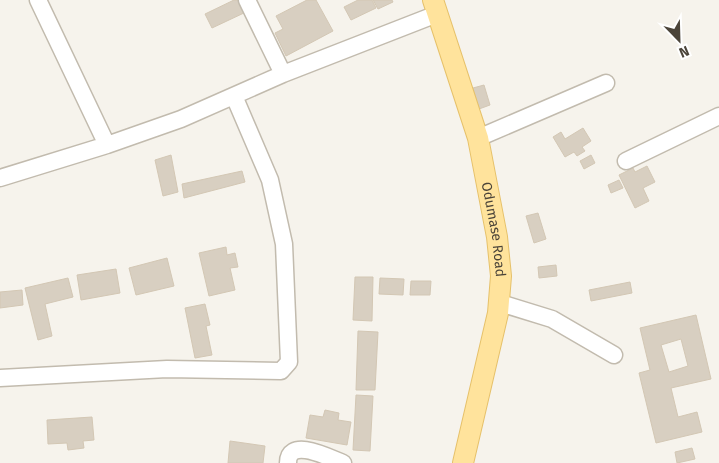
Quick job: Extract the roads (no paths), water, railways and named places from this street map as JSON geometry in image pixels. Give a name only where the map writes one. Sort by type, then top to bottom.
[{"type":"main road","name":"Odumase Road","points":[[435,7],[478,138],[497,237],[501,276],[500,303],[463,463]]},
{"type":"street","points":[[38,0],[107,145]]},
{"type":"street","points":[[247,0],[283,74]]},
{"type":"street","points":[[0,178],[107,145],[181,119],[435,7]]},
{"type":"street","points":[[478,138],[606,83]]},
{"type":"street","points":[[0,378],[167,369],[281,371],[286,367],[289,362],[284,244],[270,180],[234,96]]},
{"type":"street","points":[[626,161],[719,116]]},
{"type":"street","points":[[500,303],[552,319],[614,355]]},
{"type":"street","points":[[288,463],[288,458],[294,451],[302,448],[344,463]]}]
